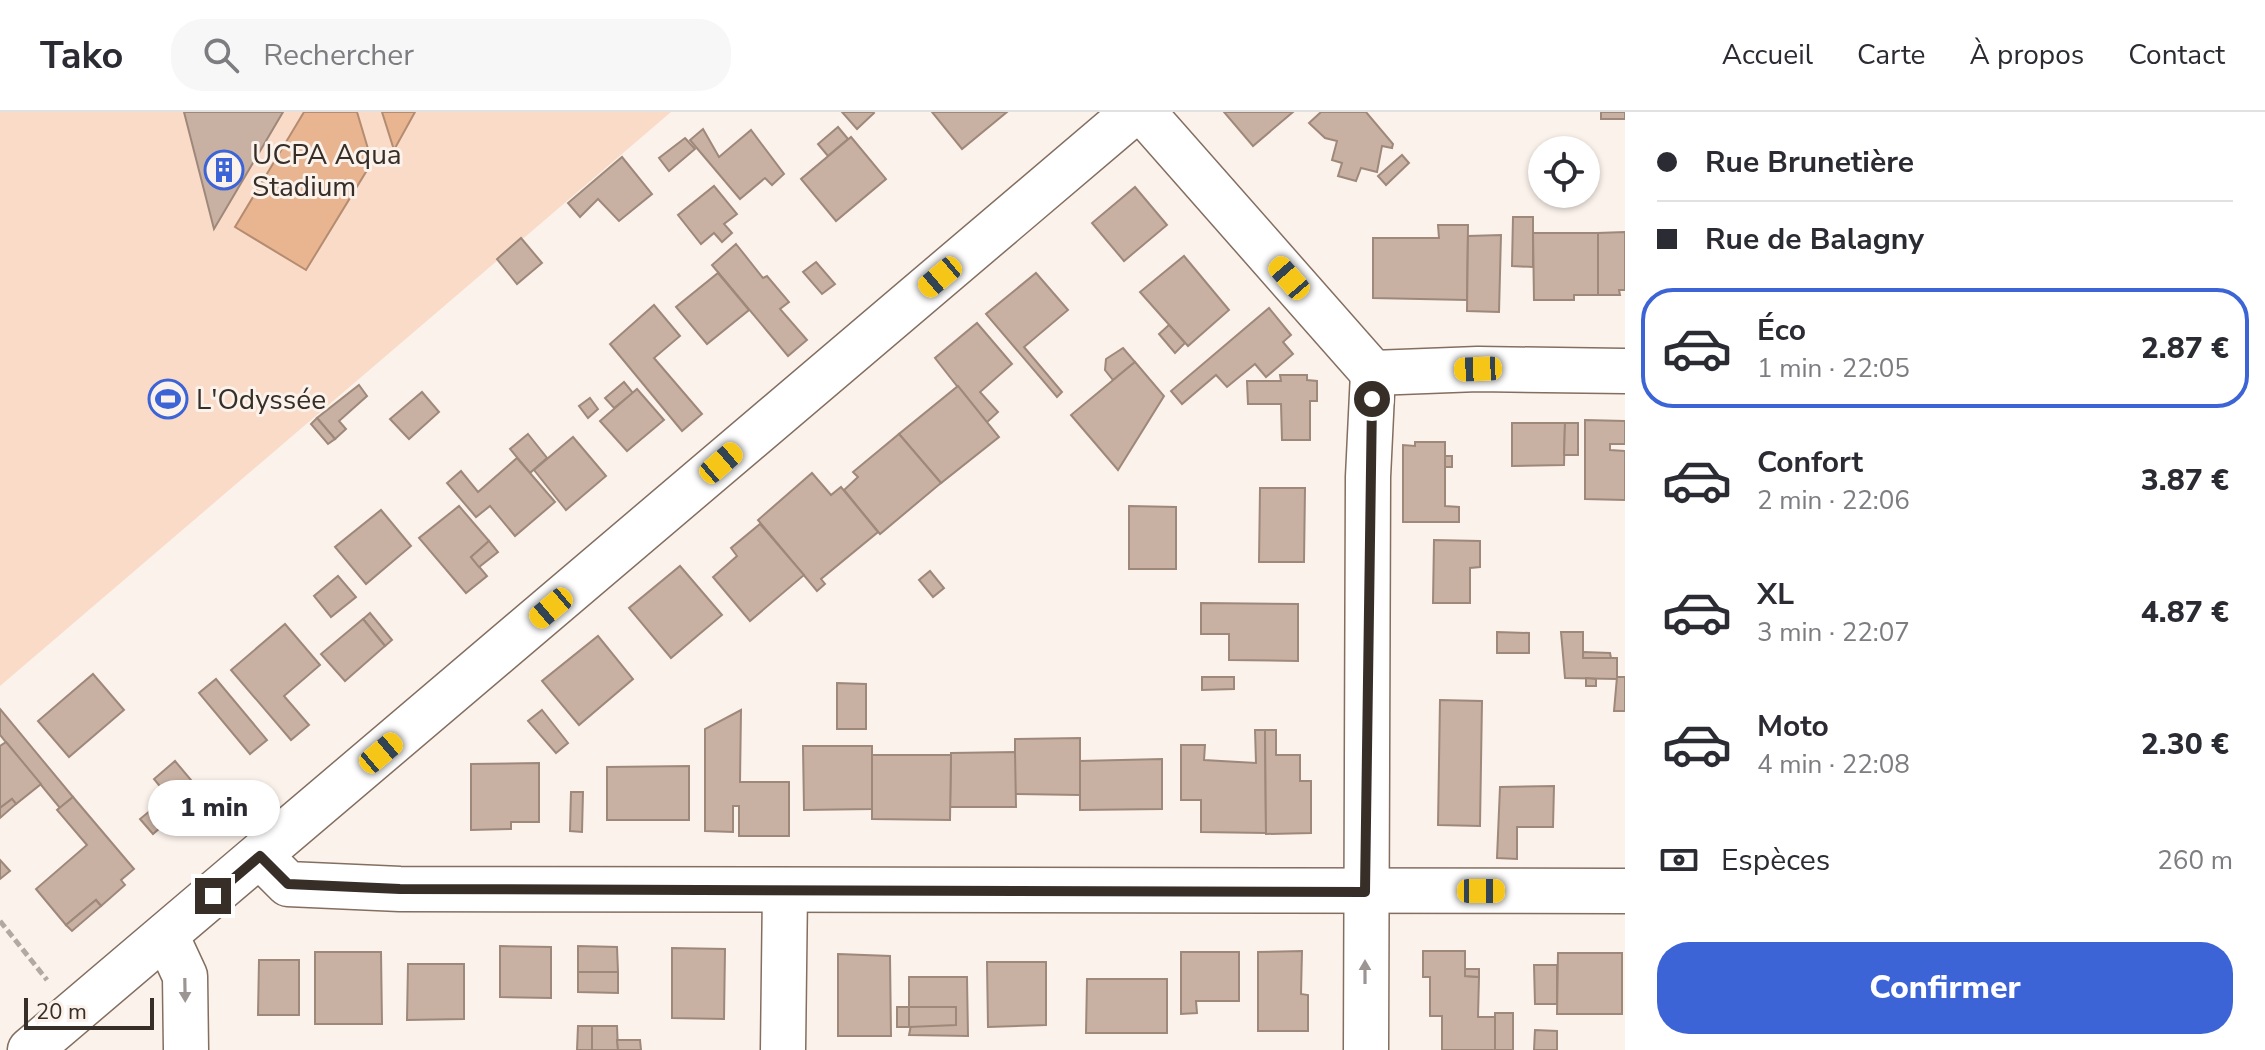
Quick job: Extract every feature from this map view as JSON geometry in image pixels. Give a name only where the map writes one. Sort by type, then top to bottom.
[{"type":"street","points":[[30,1050],[1134,112]]},
{"type":"street","points":[[1143,112],[1373,373],[1368,477],[1366,1050]]},
{"type":"street","points":[[1373,373],[1478,369],[1625,371]]},
{"type":"street","points":[[260,856],[288,884],[400,889],[1625,891]]},
{"type":"street","points":[[783,1050],[785,890]]},
{"type":"street","points":[[166,935],[185,976],[186,1050]]},
{"type":"path","points":[[0,921],[74,1014]]},
{"type":"shaded area","name":"L'Odyssée","points":[[0,112],[671,112],[0,686]]},
{"type":"shaded area","points":[[304,112],[357,112],[372,162],[306,270],[235,227]]},
{"type":"shaded area","points":[[382,112],[415,112],[394,150]]},
{"type":"building","name":"UCPA Aqua Stadium","points":[[184,112],[283,112],[214,229]]},
{"type":"building","points":[[842,112],[873,112],[874,113],[857,129]]},
{"type":"building","points":[[932,112],[1007,112],[962,149]]},
{"type":"building","points":[[1224,112],[1293,112],[1253,146]]},
{"type":"building","points":[[1321,112],[1366,112],[1393,144],[1392,148],[1382,146],[1377,172],[1361,168],[1356,181],[1338,176],[1342,163],[1332,160],[1337,141],[1325,138],[1309,123]]},
{"type":"building","points":[[1601,112],[1625,112],[1625,119],[1601,119]]},
{"type":"building","points":[[838,127],[848,139],[828,156],[818,144]]},
{"type":"building","points":[[703,129],[719,157],[751,130],[784,174],[772,185],[765,178],[740,199],[690,140]]},
{"type":"building","points":[[851,137],[886,179],[836,221],[801,179]]},
{"type":"building","points":[[685,138],[695,149],[669,171],[659,158]]},
{"type":"building","points":[[1402,155],[1409,163],[1386,185],[1378,176]]},
{"type":"building","points":[[622,157],[652,194],[619,221],[598,199],[580,217],[568,203]]},
{"type":"building","points":[[714,186],[737,214],[724,224],[732,233],[722,242],[714,233],[701,244],[678,215]]},
{"type":"building","points":[[1135,187],[1167,225],[1124,261],[1092,223]]},
{"type":"building","points":[[1513,217],[1533,217],[1533,267],[1512,266]]},
{"type":"building","points":[[1438,225],[1468,225],[1467,300],[1373,298],[1373,238],[1439,238]]},
{"type":"building","points":[[1625,232],[1625,290],[1619,290],[1620,295],[1598,295],[1598,233]]},
{"type":"building","points":[[1533,233],[1598,233],[1598,295],[1574,295],[1574,300],[1534,300]]},
{"type":"building","points":[[1501,235],[1499,312],[1467,311],[1468,236]]},
{"type":"building","points":[[521,238],[542,263],[517,284],[497,259]]},
{"type":"building","points":[[736,244],[763,278],[767,276],[789,302],[780,309],[807,340],[788,356],[712,265]]},
{"type":"building","points":[[1184,256],[1229,310],[1188,346],[1140,292]]},
{"type":"building","points":[[816,262],[835,284],[822,294],[803,272]]},
{"type":"building","points":[[718,273],[749,310],[707,344],[676,307]]},
{"type":"building","points":[[1036,273],[1068,310],[1024,347],[1062,392],[1057,397],[986,314]]},
{"type":"building","points":[[654,305],[680,336],[654,358],[702,414],[682,431],[610,344]]},
{"type":"building","points":[[1269,308],[1291,335],[1283,342],[1293,354],[1266,377],[1255,364],[1227,387],[1216,375],[1182,404],[1171,391]]},
{"type":"building","points":[[977,323],[1012,364],[980,392],[998,412],[986,423],[935,358]]},
{"type":"building","points":[[1169,325],[1185,343],[1175,353],[1159,334]]},
{"type":"building","points":[[1123,348],[1135,362],[1113,380],[1105,370],[1106,359]]},
{"type":"building","points":[[1135,362],[1164,396],[1118,470],[1071,415]]},
{"type":"building","points":[[1280,375],[1307,375],[1307,380],[1317,381],[1317,401],[1310,401],[1310,440],[1282,440],[1281,404],[1248,404],[1247,381],[1281,381]]},
{"type":"building","points":[[624,382],[633,393],[614,408],[605,398]]},
{"type":"building","points":[[359,385],[367,396],[339,421],[346,429],[335,439],[317,418]]},
{"type":"building","points":[[958,386],[999,437],[941,483],[899,434]]},
{"type":"building","points":[[637,389],[664,420],[627,451],[600,421]]},
{"type":"building","points":[[422,392],[439,412],[409,439],[390,419]]},
{"type":"building","points":[[590,398],[598,409],[588,418],[579,406]]},
{"type":"building","points":[[317,418],[335,439],[328,444],[311,424]]},
{"type":"building","points":[[1585,420],[1625,421],[1625,444],[1610,444],[1610,450],[1625,451],[1625,500],[1585,499]]},
{"type":"building","points":[[1512,423],[1565,423],[1564,465],[1512,466]]},
{"type":"building","points":[[1565,423],[1578,423],[1578,455],[1564,455]]},
{"type":"building","points":[[528,434],[547,458],[530,473],[510,449]]},
{"type":"building","points":[[899,434],[941,483],[880,534],[844,490],[858,477],[853,472]]},
{"type":"building","points":[[573,437],[606,476],[566,510],[534,470]]},
{"type":"building","points":[[1415,442],[1445,442],[1445,506],[1459,507],[1459,522],[1403,522],[1403,445],[1415,446]]},
{"type":"building","points":[[1445,456],[1452,456],[1452,467],[1445,467]]},
{"type":"building","points":[[517,458],[555,502],[515,536],[490,506],[476,517],[447,483],[461,471],[478,492]]},
{"type":"building","points":[[812,473],[831,495],[841,487],[878,532],[821,579],[825,584],[817,591],[758,520]]},
{"type":"building","points":[[1260,488],[1305,488],[1304,562],[1259,562]]},
{"type":"building","points":[[459,506],[489,541],[471,557],[487,576],[466,593],[419,538]]},
{"type":"building","points":[[1129,506],[1176,507],[1176,569],[1129,569]]},
{"type":"building","points":[[381,510],[411,546],[366,584],[335,547]]},
{"type":"building","points":[[760,524],[804,575],[750,621],[713,577],[737,556],[731,548]]},
{"type":"building","points":[[1434,540],[1480,541],[1480,567],[1470,568],[1470,603],[1433,603]]},
{"type":"building","points":[[489,541],[498,552],[479,567],[471,557]]},
{"type":"building","points":[[680,566],[722,615],[671,658],[629,608]]},
{"type":"building","points":[[930,571],[944,588],[933,597],[919,580]]},
{"type":"building","points":[[338,576],[356,597],[331,617],[314,596]]},
{"type":"building","points":[[1201,603],[1298,604],[1298,661],[1229,660],[1229,634],[1201,634]]},
{"type":"building","points":[[370,613],[392,640],[385,646],[363,619]]},
{"type":"building","points":[[363,619],[385,646],[345,681],[321,654]]},
{"type":"building","points":[[285,624],[320,665],[284,696],[309,725],[291,740],[231,670]]},
{"type":"building","points":[[1497,632],[1529,633],[1529,653],[1497,653]]},
{"type":"building","points":[[1561,632],[1583,632],[1583,658],[1617,658],[1617,679],[1565,678]]},
{"type":"building","points":[[598,636],[633,679],[579,725],[542,681]]},
{"type":"building","points":[[1583,652],[1610,653],[1611,658],[1583,658]]},
{"type":"building","points":[[93,674],[124,710],[69,757],[38,721]]},
{"type":"building","points":[[1202,677],[1234,677],[1234,689],[1202,690]]},
{"type":"building","points":[[1617,677],[1625,677],[1625,711],[1614,711]]},
{"type":"building","points":[[1586,678],[1596,679],[1596,686],[1586,686]]},
{"type":"building","points":[[216,679],[267,740],[250,754],[199,693]]},
{"type":"building","points":[[837,683],[866,684],[866,729],[837,729]]},
{"type":"building","points":[[1440,700],[1482,701],[1480,826],[1438,825]]},
{"type":"building","points":[[0,709],[73,797],[60,808],[0,735]]},
{"type":"building","points":[[542,710],[568,743],[556,753],[528,721]]},
{"type":"building","points":[[741,710],[740,782],[789,782],[789,836],[739,836],[739,806],[733,806],[733,832],[705,831],[705,729]]},
{"type":"building","points":[[1255,730],[1265,730],[1266,833],[1201,832],[1201,800],[1181,800],[1181,745],[1205,745],[1204,760],[1256,763]]},
{"type":"building","points":[[1265,730],[1276,730],[1276,755],[1300,755],[1300,781],[1311,781],[1311,833],[1266,834]]},
{"type":"building","points":[[1080,738],[1080,795],[1015,794],[1015,739]]},
{"type":"building","points":[[6,742],[41,784],[16,804],[12,799],[0,808],[0,746]]},
{"type":"building","points":[[803,746],[872,746],[872,809],[804,810]]},
{"type":"building","points":[[1015,752],[1016,807],[950,807],[951,753]]},
{"type":"building","points":[[872,755],[951,755],[950,820],[872,819]]},
{"type":"building","points":[[1162,759],[1162,809],[1080,810],[1080,761]]},
{"type":"building","points":[[175,761],[201,792],[153,834],[140,819],[168,796],[154,779]]},
{"type":"building","points":[[539,763],[539,822],[511,822],[511,829],[471,830],[471,764]]},
{"type":"building","points":[[689,766],[689,820],[607,820],[607,767]]},
{"type":"building","points":[[1554,786],[1553,827],[1517,827],[1517,859],[1497,858],[1500,787]]},
{"type":"building","points":[[571,792],[583,792],[582,832],[570,831]]},
{"type":"building","points":[[73,797],[134,869],[121,880],[125,885],[101,906],[96,900],[66,925],[36,889],[87,845],[57,810]]},
{"type":"building","points":[[12,799],[16,804],[0,818],[0,808]]},
{"type":"building","points":[[0,860],[10,871],[0,879]]},
{"type":"building","points":[[96,900],[101,906],[72,931],[66,925]]},
{"type":"building","points":[[500,946],[551,947],[551,998],[500,997]]},
{"type":"building","points":[[578,946],[617,947],[618,972],[578,972]]},
{"type":"building","points":[[672,948],[725,949],[724,1019],[672,1018]]},
{"type":"building","points":[[1302,951],[1301,994],[1308,995],[1308,1031],[1258,1031],[1258,952]]},
{"type":"building","points":[[1423,951],[1465,951],[1465,976],[1479,977],[1478,1017],[1495,1017],[1495,1050],[1442,1050],[1442,1016],[1430,1016],[1430,977],[1423,977]]},
{"type":"building","points":[[315,952],[381,952],[382,1024],[315,1024]]},
{"type":"building","points":[[1181,952],[1239,952],[1239,1001],[1196,1001],[1197,1013],[1181,1014]]},
{"type":"building","points":[[1558,953],[1622,953],[1622,1014],[1557,1014]]},
{"type":"building","points":[[838,954],[890,956],[891,1036],[838,1036]]},
{"type":"building","points":[[259,960],[299,960],[299,1015],[258,1015]]},
{"type":"building","points":[[987,962],[1046,962],[1046,1025],[988,1027]]},
{"type":"building","points":[[408,964],[464,964],[464,1019],[407,1020]]},
{"type":"building","points":[[1534,965],[1557,965],[1557,1004],[1535,1004]]},
{"type":"building","points":[[1465,969],[1479,969],[1479,977],[1465,976]]},
{"type":"building","points":[[578,972],[618,972],[618,993],[578,992]]},
{"type":"building","points":[[909,977],[967,977],[968,1036],[909,1035],[911,1025],[956,1025],[956,1007],[909,1007]]},
{"type":"building","points":[[1087,979],[1167,979],[1167,1033],[1086,1033]]},
{"type":"building","points":[[897,1007],[909,1007],[909,1027],[897,1027]]},
{"type":"building","points":[[909,1007],[956,1007],[956,1025],[909,1027]]},
{"type":"building","points":[[1495,1013],[1513,1013],[1513,1050],[1495,1050]]},
{"type":"building","points":[[578,1026],[592,1026],[592,1050],[577,1050]]},
{"type":"building","points":[[592,1026],[617,1026],[618,1050],[592,1050]]},
{"type":"building","points":[[1535,1030],[1557,1031],[1557,1050],[1534,1050]]},
{"type":"building","points":[[617,1040],[640,1040],[641,1050],[618,1050]]},
{"type":"place","name":"UCPA Aqua Stadium","points":[[224,170]]},
{"type":"place","name":"L'Odyssée","points":[[168,399]]},
{"type":"route","points":[[213,896],[260,856],[288,884],[400,889],[1365,892],[1368,477],[1372,399]]}]
